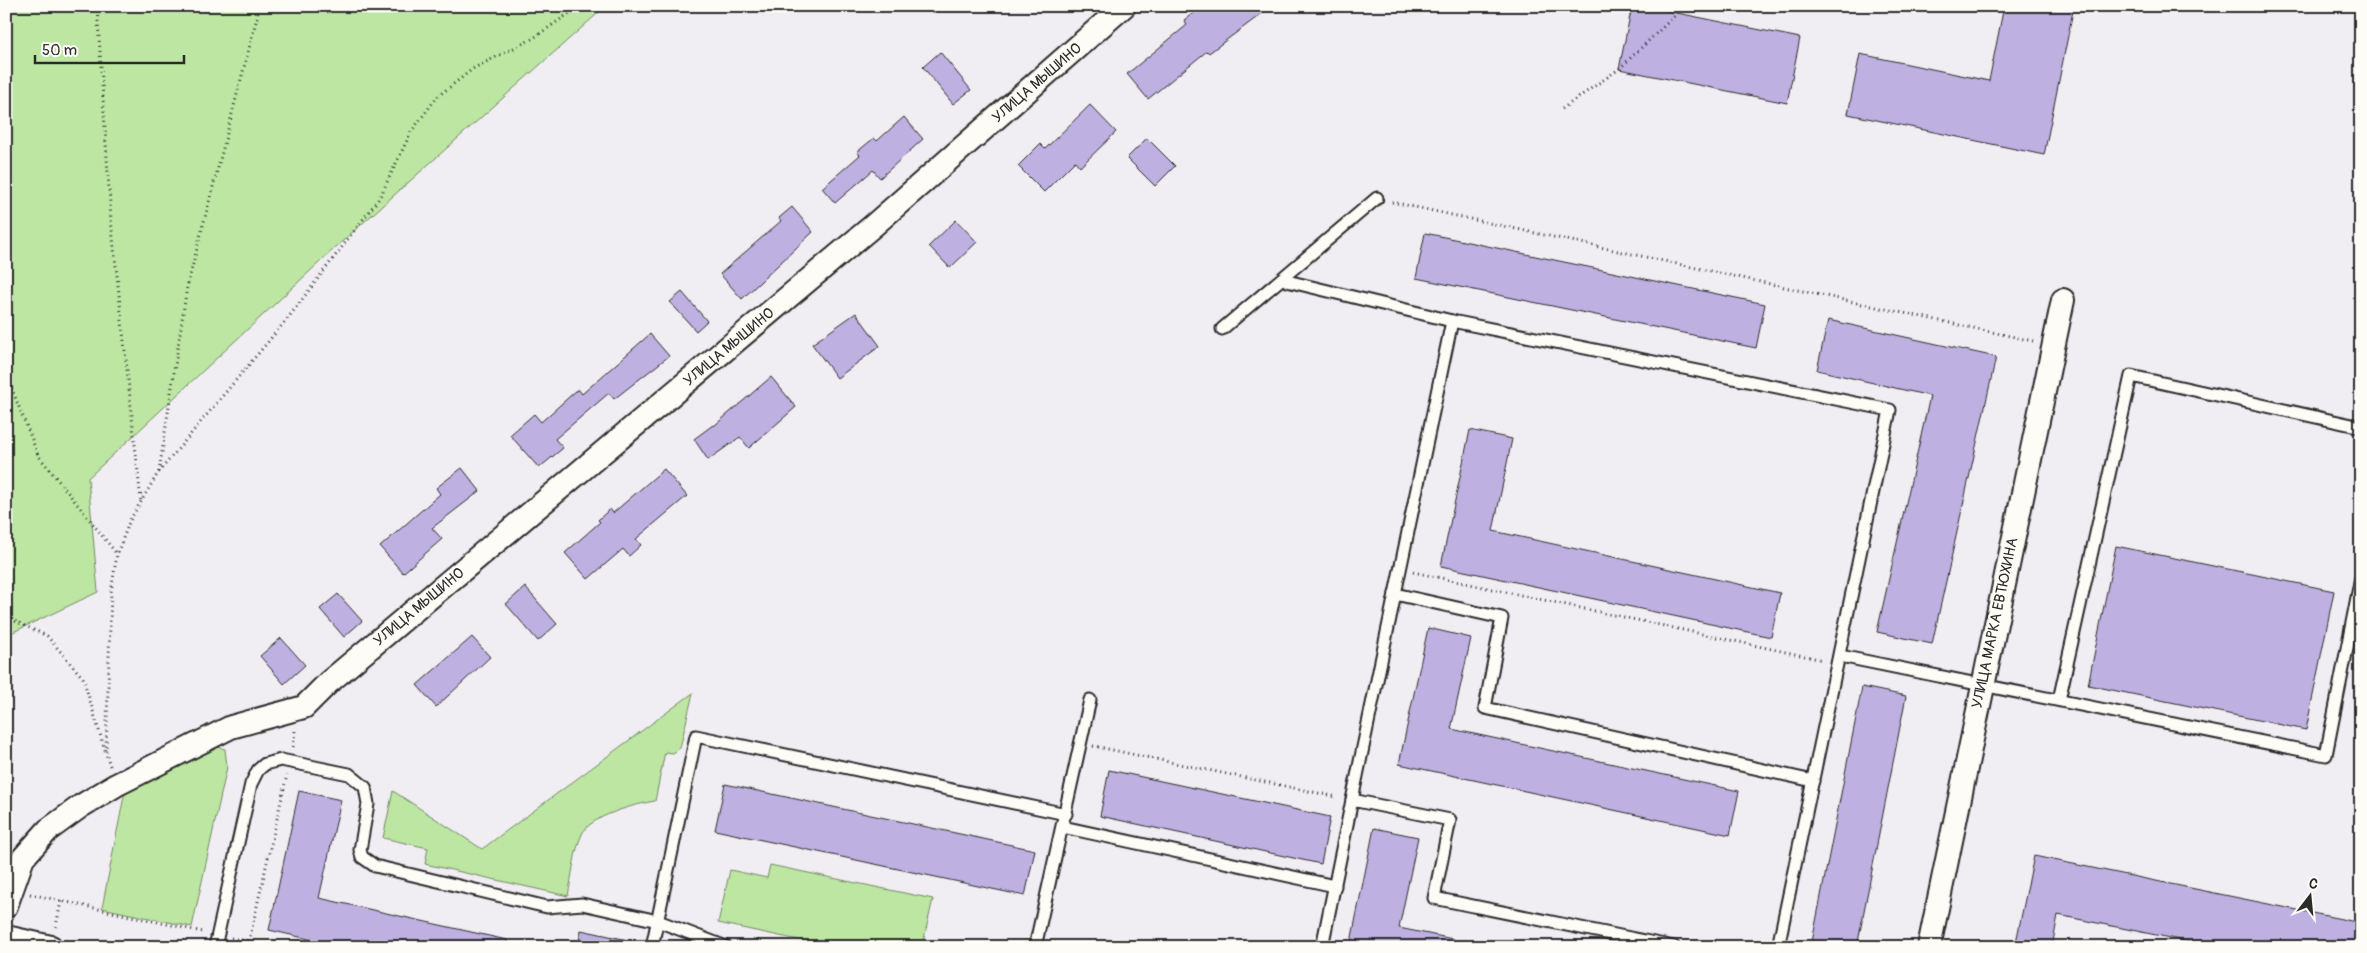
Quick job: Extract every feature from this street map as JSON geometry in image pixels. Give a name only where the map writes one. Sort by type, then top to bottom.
[{"type":"street","name":"УЛИЦА МЫШИНО","points":[[8,898],[23,858],[48,830],[81,806],[116,785],[231,728],[304,707],[329,682],[867,231],[1124,6]]},
{"type":"street","name":"УЛИЦА МАРКА ЕВТЮХИНА","points":[[1929,947],[2063,300]]},
{"type":"street","points":[[6,937],[53,938]]},
{"type":"lane","points":[[1222,329],[1377,198]]},
{"type":"lane","points":[[1287,281],[1452,321],[1890,410],[1778,947]]},
{"type":"lane","points":[[1322,947],[1452,321]]},
{"type":"lane","points":[[2060,700],[2130,376],[2361,427]]},
{"type":"lane","points":[[1839,659],[1983,684],[2326,755],[2361,577]]},
{"type":"lane","points":[[1395,594],[1502,618],[1484,708],[1813,781]]},
{"type":"lane","points":[[1035,947],[1090,700]]},
{"type":"lane","points":[[652,947],[696,736],[1066,814]]},
{"type":"lane","points":[[215,947],[253,777],[258,770],[272,761],[290,761],[349,774],[365,787],[368,804],[360,850],[362,857],[375,866],[547,907],[582,904],[658,921],[726,947]]},
{"type":"lane","points":[[1352,800],[1450,820],[1434,898],[1674,947]]},
{"type":"lane","points":[[1063,827],[1335,886]]},
{"type":"path","points":[[97,6],[111,219],[141,501]]},
{"type":"path","points":[[158,473],[187,287],[260,6]]},
{"type":"path","points":[[106,753],[111,592],[117,554],[130,520],[158,473],[288,318],[380,197],[411,132],[437,97],[474,68],[532,39],[580,6]]},
{"type":"path","points":[[1562,109],[1619,69],[1685,6]]},
{"type":"path","points":[[1377,198],[2053,345]]},
{"type":"path","points":[[6,374],[38,455],[117,554]]},
{"type":"path","points":[[1400,570],[1839,659]]},
{"type":"path","points":[[6,617],[47,636],[83,678],[116,785]]},
{"type":"path","points":[[249,942],[296,737]]},
{"type":"path","points":[[1081,744],[1352,800]]},
{"type":"path","points":[[8,898],[62,901],[274,947]]},
{"type":"path","points":[[53,938],[62,901]]},
{"type":"green space","points":[[6,6],[606,6],[336,247],[88,478],[98,592],[9,634],[6,630]]},
{"type":"green space","points":[[693,693],[680,748],[673,753],[665,752],[655,801],[614,812],[604,816],[587,828],[582,834],[577,848],[568,896],[425,864],[428,848],[383,838],[393,791],[482,849]]},
{"type":"green space","points":[[214,746],[225,749],[227,767],[192,927],[102,908],[125,791]]},
{"type":"green space","points":[[770,865],[933,899],[922,947],[832,947],[718,923],[730,870],[767,878]]},
{"type":"building","points":[[1203,6],[1272,6],[1209,53],[1207,51],[1148,99],[1127,74],[1187,25],[1184,20]]},
{"type":"building","points":[[1632,6],[1643,6],[1800,38],[1787,103],[1619,69]]},
{"type":"building","points":[[2004,6],[2074,6],[2044,155],[1848,114],[1860,54],[1989,81]]},
{"type":"building","points":[[940,52],[971,90],[953,104],[923,67]]},
{"type":"building","points":[[1090,105],[1116,132],[1080,167],[1075,161],[1044,192],[1018,166],[1040,144],[1045,149]]},
{"type":"building","points":[[904,117],[923,139],[880,178],[873,170],[835,203],[822,188],[860,155],[857,152],[874,138],[877,141]]},
{"type":"building","points":[[1147,138],[1175,166],[1155,186],[1127,158]]},
{"type":"building","points":[[792,207],[813,232],[742,299],[720,274],[781,221],[779,218]]},
{"type":"building","points":[[956,220],[977,242],[950,268],[929,246]]},
{"type":"building","points":[[1425,233],[1765,304],[1756,348],[1416,278]]},
{"type":"building","points":[[682,292],[707,321],[696,331],[670,302]]},
{"type":"building","points":[[856,313],[880,346],[837,378],[812,344]]},
{"type":"building","points":[[1828,320],[1996,357],[1932,644],[1877,632],[1930,396],[1817,370]]},
{"type":"building","points":[[650,334],[669,356],[614,399],[609,393],[555,439],[563,448],[539,468],[510,435],[534,414],[541,422],[578,389],[582,394]]},
{"type":"building","points":[[771,377],[796,407],[749,448],[740,437],[708,460],[694,439],[714,426]]},
{"type":"building","points":[[1470,430],[1512,439],[1493,531],[1780,593],[1771,637],[1441,566]]},
{"type":"building","points":[[462,468],[480,491],[432,528],[442,539],[403,573],[380,547],[440,494],[436,488]]},
{"type":"building","points":[[664,469],[687,496],[636,539],[641,545],[629,556],[623,549],[588,579],[565,553],[600,522],[598,520],[610,509],[613,513]]},
{"type":"building","points":[[2116,546],[2334,591],[2306,730],[2088,685]]},
{"type":"building","points":[[525,587],[557,624],[538,641],[506,604]]},
{"type":"building","points":[[338,594],[362,621],[344,637],[320,609]]},
{"type":"building","points":[[1428,628],[1471,638],[1451,729],[1739,791],[1730,835],[1399,764]]},
{"type":"building","points":[[472,637],[490,657],[436,707],[417,685]]},
{"type":"building","points":[[281,638],[305,665],[284,684],[260,656]]},
{"type":"building","points":[[1862,687],[1906,696],[1857,947],[1811,947]]},
{"type":"building","points":[[1109,770],[1330,817],[1321,864],[1100,816]]},
{"type":"building","points":[[725,784],[1035,850],[1025,896],[715,830]]},
{"type":"building","points":[[299,791],[341,800],[319,898],[507,940],[507,947],[344,947],[269,930]]},
{"type":"building","points":[[1374,828],[1418,837],[1399,928],[1453,939],[1452,947],[1350,947]]},
{"type":"building","points":[[2034,856],[2361,923],[2361,947],[2215,947],[2058,915],[2052,947],[2015,947]]},
{"type":"building","points":[[581,930],[628,940],[627,947],[578,947]]}]
